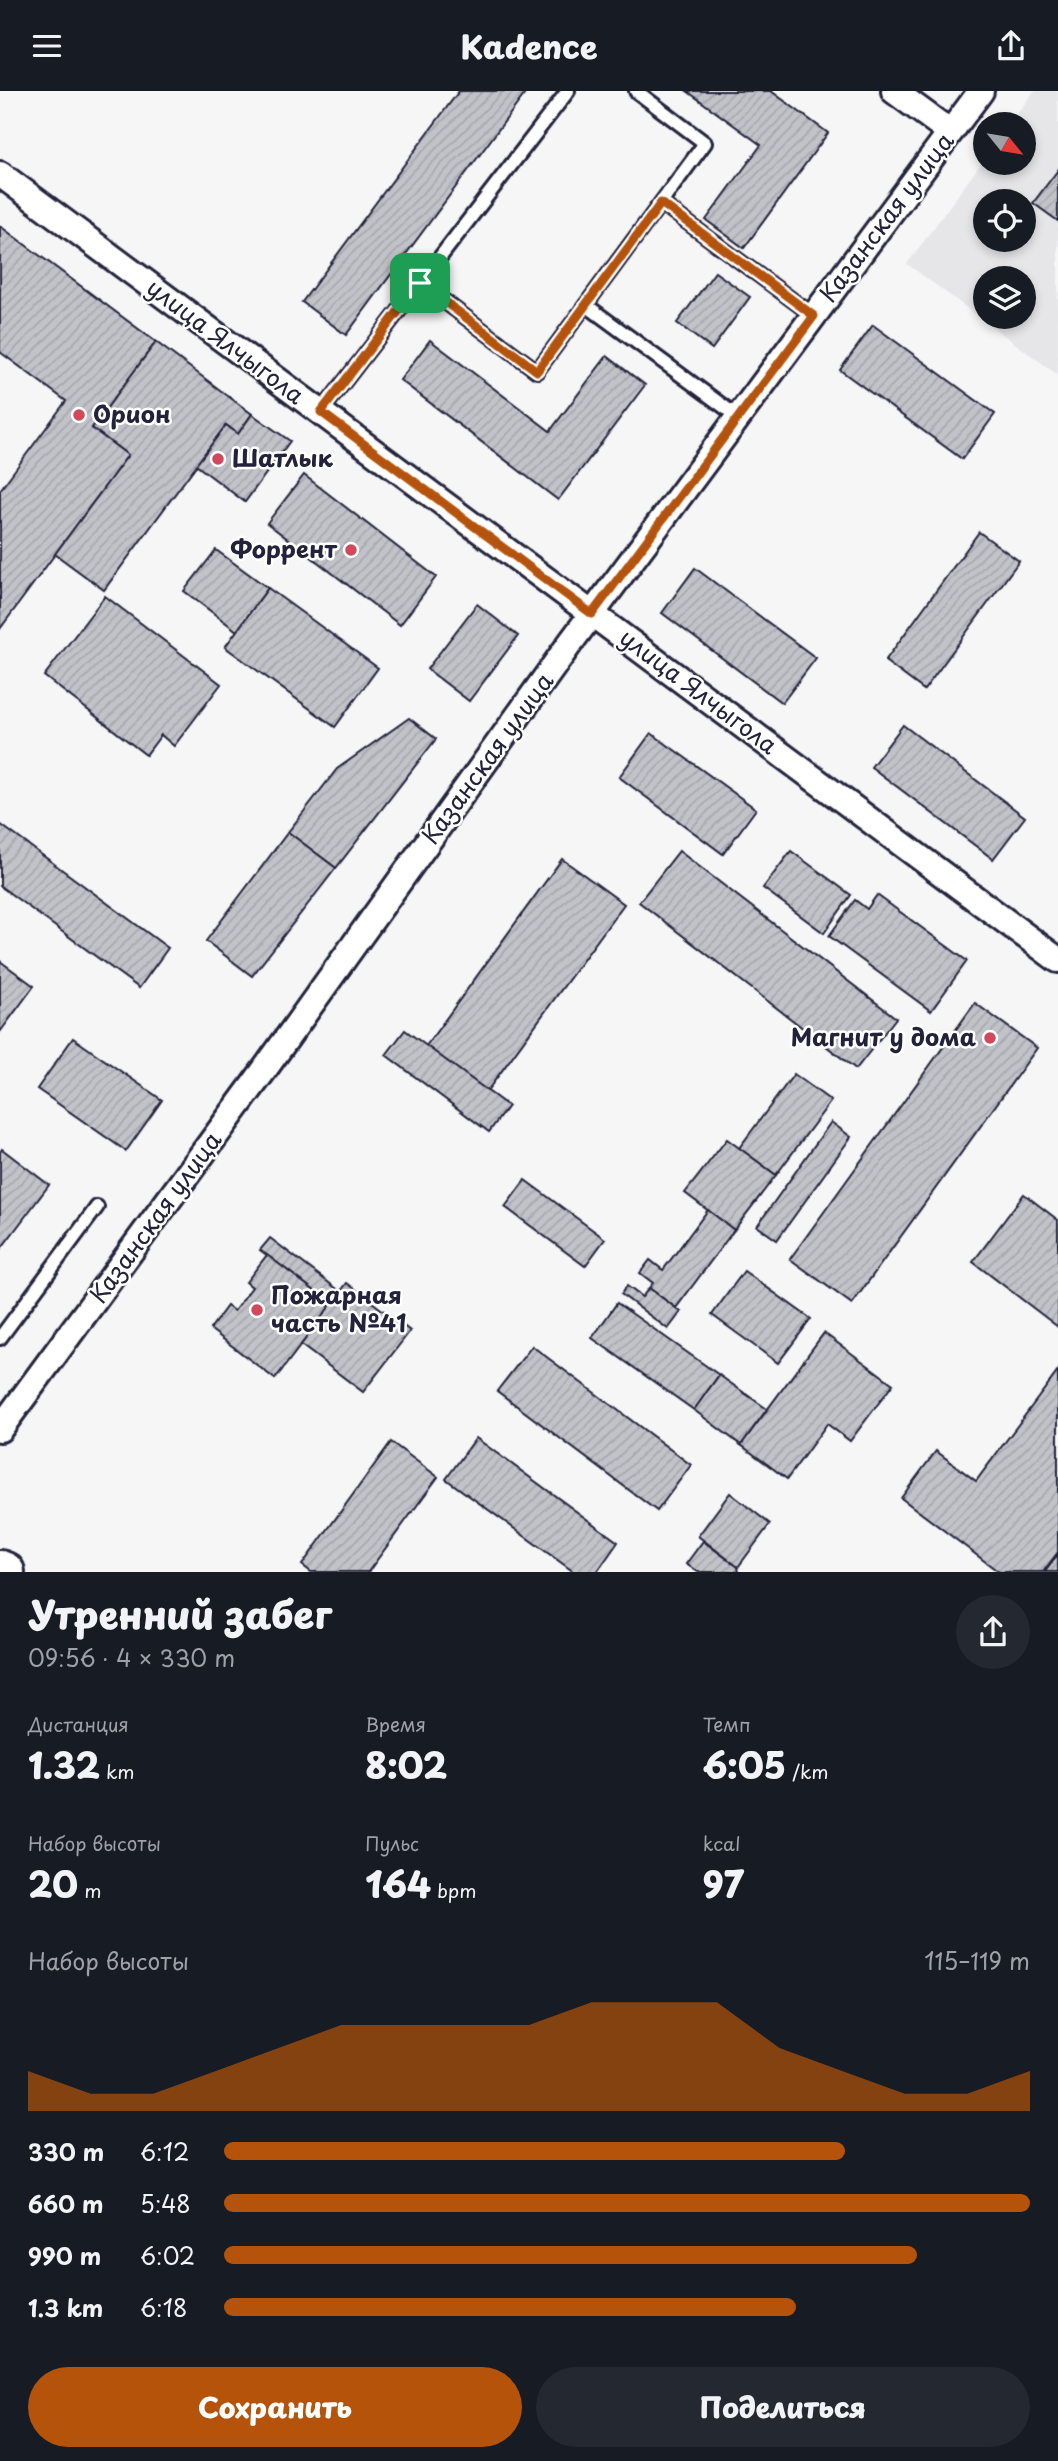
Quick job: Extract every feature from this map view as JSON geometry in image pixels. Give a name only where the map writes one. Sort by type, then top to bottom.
[{"type":"main road","points":[[0,1570],[5,1572]]},
{"type":"street","points":[[894,91],[950,132]]},
{"type":"street","name":"Казанская улица","points":[[0,1429],[262,1073],[592,614],[981,91]]},
{"type":"street","name":"улица Ялчыгола","points":[[0,174],[1058,960]]},
{"type":"lane","points":[[321,412],[568,91]]},
{"type":"lane","points":[[420,283],[537,371],[705,143],[636,91]]},
{"type":"lane","points":[[661,203],[814,316]]},
{"type":"lane","points":[[586,305],[738,417]]},
{"type":"lane","points":[[0,1338],[97,1207]]},
{"type":"shaded area","points":[[1034,91],[1058,91],[1058,375],[995,329],[1036,329],[1036,266],[973,266],[973,313],[907,264],[973,174],[1036,175],[1036,112],[1019,112]]},
{"type":"building","points":[[459,91],[527,91],[346,335],[302,302]]},
{"type":"building","points":[[687,91],[771,91],[828,133],[744,248],[706,220],[761,145]]},
{"type":"building","points":[[1058,170],[1058,221],[1036,205],[1036,199]]},
{"type":"building","name":"Орион","points":[[0,226],[156,342],[92,428],[128,455],[0,629],[0,490],[66,401],[0,352]]},
{"type":"building","points":[[715,272],[750,297],[712,349],[677,323]]},
{"type":"building","points":[[873,325],[995,414],[962,459],[840,370]]},
{"type":"building","points":[[430,340],[550,431],[607,356],[645,385],[558,500],[400,380]]},
{"type":"building","points":[[156,342],[252,414],[238,434],[226,425],[104,590],[55,554],[128,455],[92,428]]},
{"type":"building","points":[[252,414],[290,441],[245,502],[196,465],[226,425],[238,434]]},
{"type":"building","name":"Форрент","points":[[304,475],[436,577],[400,625],[267,523]]},
{"type":"building","points":[[979,532],[1019,561],[924,690],[885,661]]},
{"type":"building","points":[[216,550],[268,588],[237,631],[184,591]]},
{"type":"building","points":[[695,568],[816,658],[782,703],[662,613]]},
{"type":"building","points":[[268,588],[378,668],[335,727],[225,647]]},
{"type":"building","points":[[105,596],[221,684],[174,746],[161,735],[146,755],[44,676]]},
{"type":"building","points":[[477,604],[518,636],[469,701],[427,669]]},
{"type":"building","points":[[409,718],[436,739],[336,868],[288,832],[337,769]]},
{"type":"building","points":[[903,725],[1025,817],[993,859],[871,767]]},
{"type":"building","points":[[651,733],[756,809],[723,854],[619,777]]},
{"type":"building","points":[[0,824],[168,948],[139,988],[0,886]]},
{"type":"building","points":[[288,832],[336,868],[252,976],[206,941]]},
{"type":"building","points":[[679,851],[896,1018],[856,1069],[639,902]]},
{"type":"building","points":[[791,851],[851,895],[824,933],[763,888]]},
{"type":"building","points":[[562,859],[624,904],[487,1091],[426,1046]]},
{"type":"building","points":[[877,895],[967,961],[931,1011],[829,936],[855,900],[867,909]]},
{"type":"building","points":[[0,961],[34,986],[0,1032]]},
{"type":"building","points":[[975,1003],[1037,1048],[852,1304],[790,1259]]},
{"type":"building","points":[[405,1030],[508,1106],[489,1132],[386,1055]]},
{"type":"building","points":[[73,1038],[162,1100],[126,1151],[37,1089]]},
{"type":"building","points":[[794,1074],[831,1101],[776,1175],[739,1148]]},
{"type":"building","points":[[831,1122],[851,1137],[777,1240],[757,1226]]},
{"type":"building","points":[[727,1139],[776,1175],[734,1230],[685,1193]]},
{"type":"building","points":[[2,1149],[49,1185],[0,1250],[0,1152]]},
{"type":"building","points":[[525,1180],[605,1239],[585,1266],[505,1207]]},
{"type":"building","points":[[1024,1194],[1058,1220],[1058,1327],[973,1262]]},
{"type":"building","points":[[708,1210],[734,1230],[676,1308],[649,1288],[653,1283],[640,1273],[650,1260],[663,1270]]},
{"type":"building","points":[[270,1238],[341,1292],[332,1304],[260,1250]]},
{"type":"building","points":[[267,1255],[332,1304],[275,1379],[210,1329],[227,1306],[234,1311],[252,1287],[246,1282]]},
{"type":"building","points":[[744,1271],[811,1319],[778,1363],[712,1315]]},
{"type":"building","points":[[347,1283],[410,1331],[363,1392],[301,1345]]},
{"type":"building","points":[[627,1286],[642,1297],[649,1288],[681,1312],[668,1329],[621,1294]]},
{"type":"building","points":[[617,1303],[719,1375],[694,1410],[592,1338]]},
{"type":"building","points":[[824,1333],[893,1384],[850,1441],[827,1424],[787,1479],[741,1445]]},
{"type":"building","points":[[532,1346],[691,1465],[657,1511],[497,1391]]},
{"type":"building","points":[[1058,1371],[1058,1552],[1043,1572],[999,1572],[901,1498],[936,1451],[976,1481]]},
{"type":"building","points":[[719,1375],[767,1409],[741,1445],[694,1410]]},
{"type":"building","points":[[476,1438],[618,1542],[597,1572],[574,1572],[446,1479]]},
{"type":"building","points":[[391,1442],[438,1477],[368,1572],[311,1572],[302,1565]]},
{"type":"building","points":[[730,1493],[770,1524],[738,1567],[698,1536]]},
{"type":"building","points":[[703,1541],[738,1567],[739,1572],[698,1572],[686,1564]]},
{"type":"building","points":[[1058,1554],[1058,1572],[1045,1572]]},
{"type":"place","name":"Орион","points":[[79,415]]},
{"type":"place","name":"Шатлык","points":[[218,459]]},
{"type":"place","name":"Форрент","points":[[351,550]]},
{"type":"place","name":"Магнит у дома","points":[[990,1038]]},
{"type":"place","name":"Пожарная часть №41","points":[[257,1310]]},
{"type":"route","points":[[661,203],[814,316],[592,614],[321,412],[420,283],[537,371],[661,203]]}]
